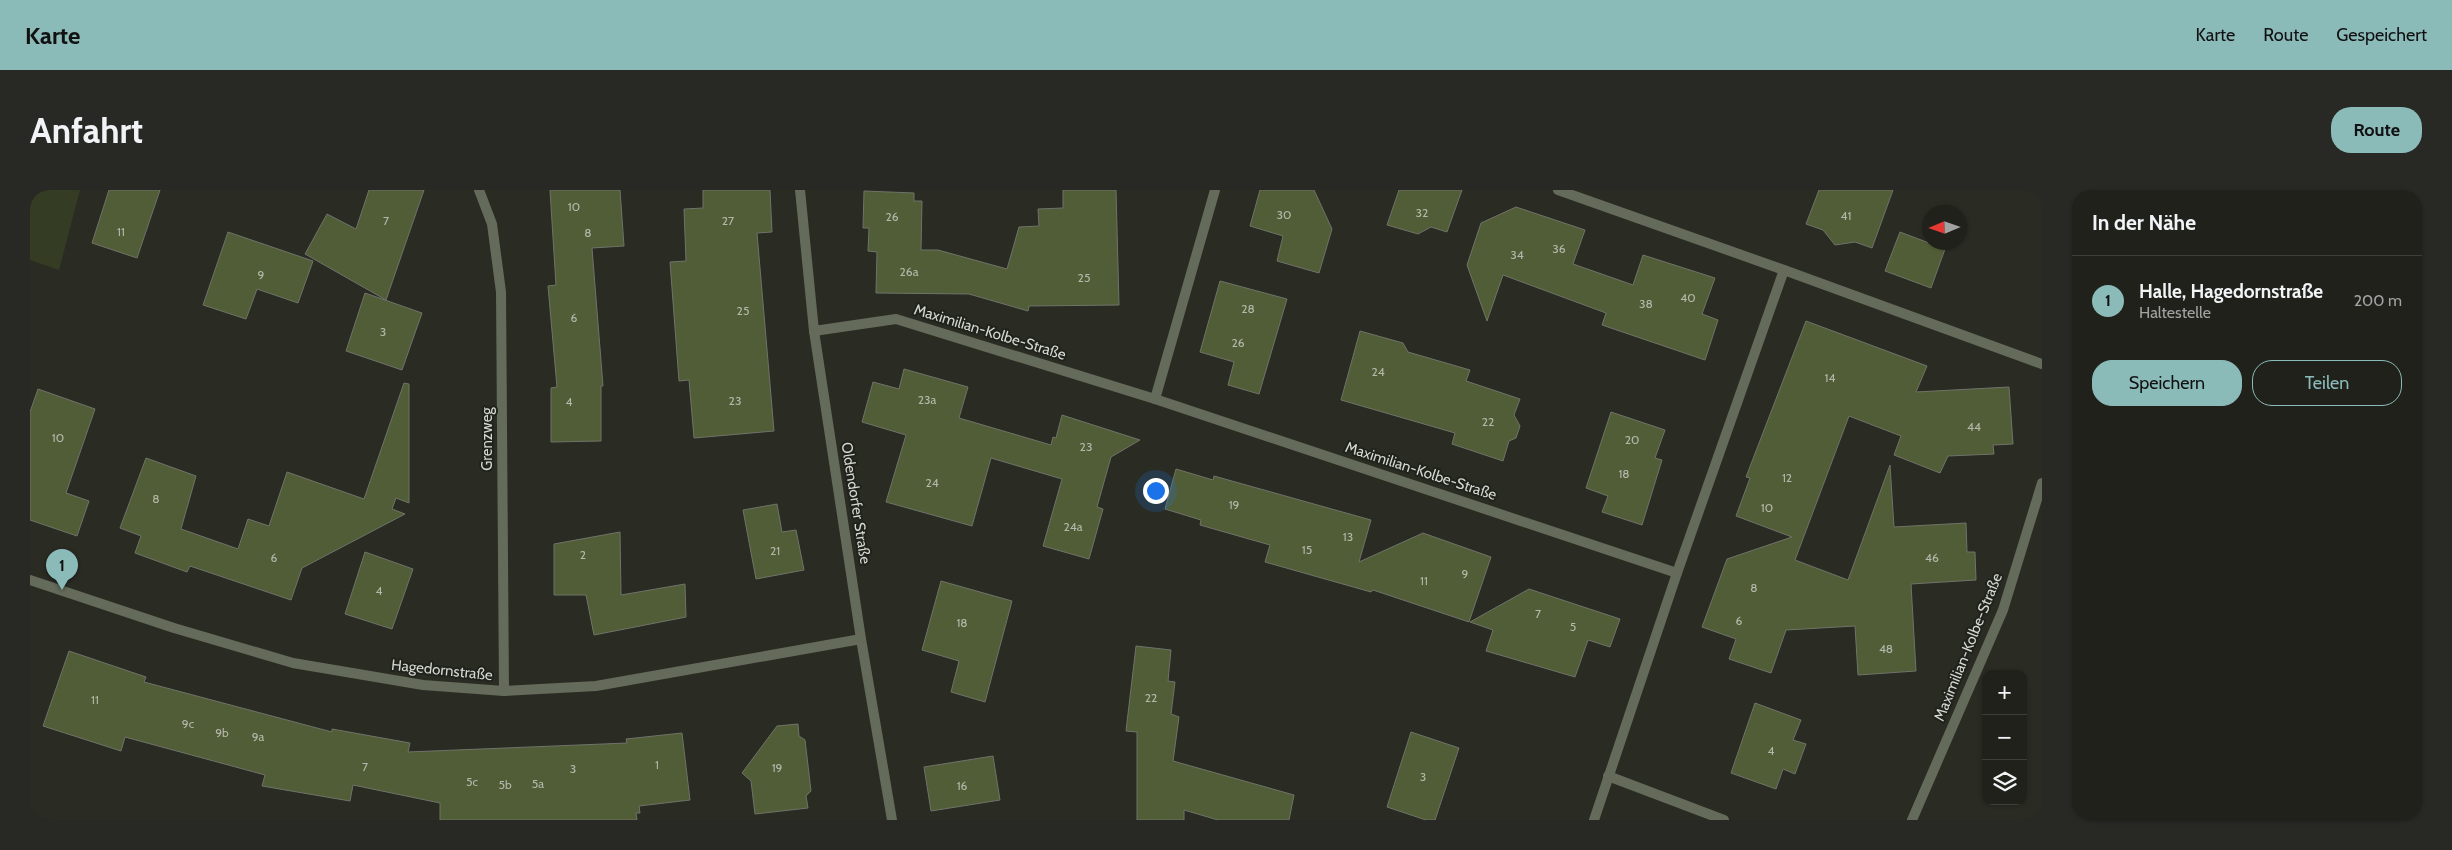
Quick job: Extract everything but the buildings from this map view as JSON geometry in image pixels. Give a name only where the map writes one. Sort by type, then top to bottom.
[{"type":"street","name":"Grenzweg","points":[[479,190],[492,224],[501,292],[504,691]]},
{"type":"street","name":"Oldendorfer Straße","points":[[800,190],[814,331],[861,639],[892,820]]},
{"type":"street","points":[[1155,399],[1215,190]]},
{"type":"street","points":[[1558,190],[2042,364]]},
{"type":"street","points":[[1594,820],[1677,573],[1784,270]]},
{"type":"street","name":"Maximilian-Kolbe-Straße","points":[[814,331],[896,319],[1155,399],[1677,573]]},
{"type":"street","name":"Maximilian-Kolbe-Straße","points":[[1912,820],[2003,610],[2042,483]]},
{"type":"street","name":"Hagedornstraße","points":[[30,580],[174,628],[293,663],[423,685],[504,691],[596,686],[861,639]]},
{"type":"street","points":[[1608,776],[1724,820]]},
{"type":"green space","points":[[30,190],[80,190],[59,270],[30,260]]},
{"type":"place","name":"Halle, Hagedornstraße","points":[[62,590]]}]
